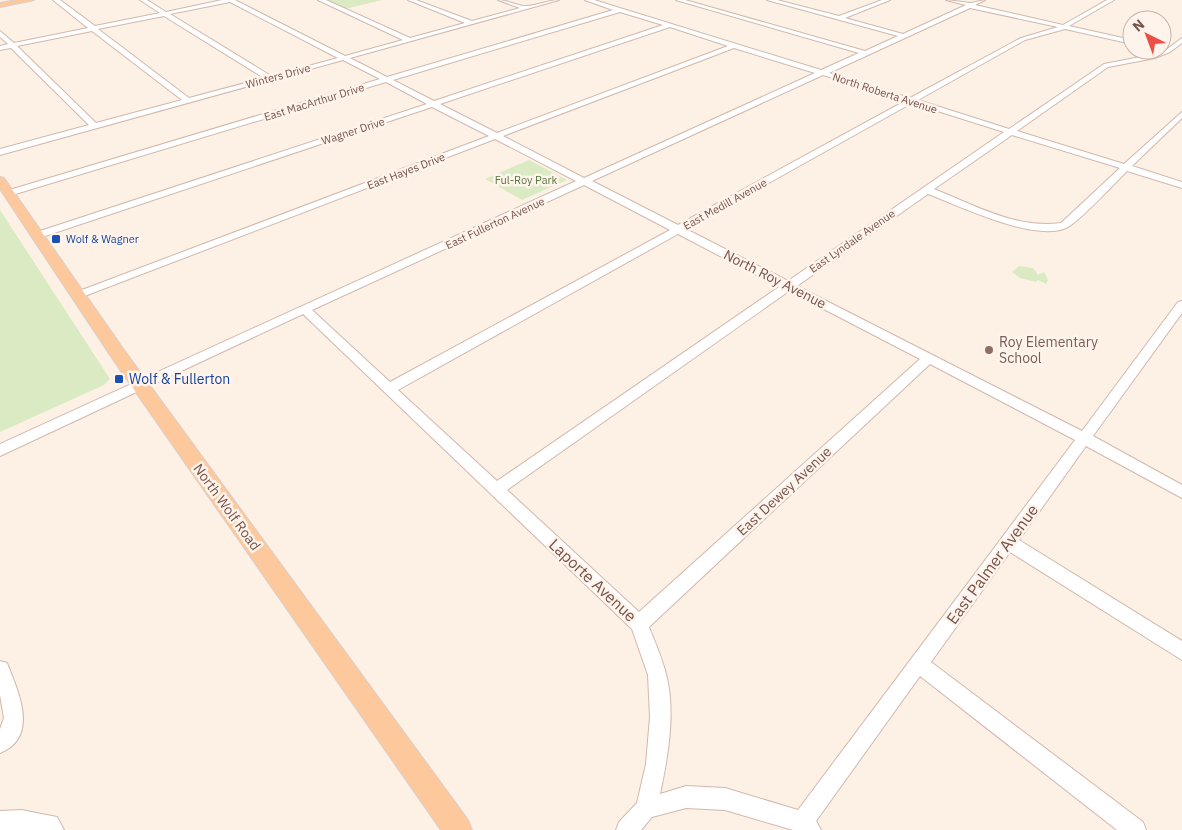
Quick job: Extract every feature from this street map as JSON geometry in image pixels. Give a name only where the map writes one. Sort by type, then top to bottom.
[{"type":"main road","points":[[0,5],[30,0]]},
{"type":"main road","name":"North Wolf Road","points":[[0,180],[139,384],[458,830]]},
{"type":"street","points":[[56,0],[187,100]]},
{"type":"street","points":[[144,0],[270,78]]},
{"type":"street","points":[[0,48],[230,0]]},
{"type":"street","name":"North Roy Avenue","points":[[230,0],[1084,438],[1182,492]]},
{"type":"street","points":[[321,0],[409,40]]},
{"type":"street","points":[[411,0],[471,23]]},
{"type":"street","points":[[501,0],[525,8]]},
{"type":"street","name":"Winters Drive","points":[[0,152],[556,0]]},
{"type":"street","points":[[591,1],[604,0]]},
{"type":"street","points":[[679,0],[866,53]]},
{"type":"street","points":[[770,0],[905,36]]},
{"type":"street","points":[[784,4],[794,0]]},
{"type":"street","points":[[840,18],[886,0]]},
{"type":"street","points":[[949,0],[1122,40]]},
{"type":"street","name":"East Fullerton Avenue","points":[[0,450],[139,384],[982,0]]},
{"type":"street","name":"East Medill Avenue","points":[[389,389],[1023,39],[1064,27],[1111,0]]},
{"type":"street","name":"North Roberta Avenue","points":[[591,1],[1182,186]]},
{"type":"street","name":"East MacArthur Drive","points":[[10,193],[619,10]]},
{"type":"street","name":"Wagner Drive","points":[[38,235],[668,26]]},
{"type":"street","points":[[0,33],[94,126]]},
{"type":"street","name":"East Hayes Drive","points":[[78,295],[733,46]]},
{"type":"street","name":"East Lyndale Avenue","points":[[497,489],[787,286],[1011,133],[1106,65],[1130,60]]},
{"type":"street","points":[[927,190],[1019,224],[1048,229],[1070,222],[1182,114]]},
{"type":"street","name":"East Palmer Avenue","points":[[806,826],[919,664],[1182,305]]},
{"type":"street","name":"Laporte Avenue","points":[[305,310],[639,624],[656,675],[660,717],[656,764],[646,808]]},
{"type":"street","name":"East Dewey Avenue","points":[[639,624],[928,358]]},
{"type":"street","points":[[1008,542],[1182,651]]},
{"type":"street","points":[[919,664],[1135,830]]},
{"type":"street","points":[[0,670],[16,715],[5,739]]},
{"type":"street","points":[[626,830],[646,808],[686,797],[725,799],[806,826]]},
{"type":"street","points":[[0,822],[21,821],[51,828]]},
{"type":"green space","points":[[326,0],[382,0],[345,9]]},
{"type":"green space","name":"Ful-Roy Park","points":[[529,160],[567,180],[522,200],[485,179]]},
{"type":"green space","points":[[0,210],[110,379],[104,385],[0,432]]},
{"type":"green space","points":[[1019,266],[1033,268],[1038,275],[1044,272],[1048,280],[1046,284],[1038,280],[1036,282],[1020,278],[1012,272]]},
{"type":"place","name":"Wolf & Wagner","points":[[56,239]]},
{"type":"place","name":"Roy Elementary School","points":[[989,350]]},
{"type":"place","name":"Wolf & Fullerton","points":[[119,379]]}]
